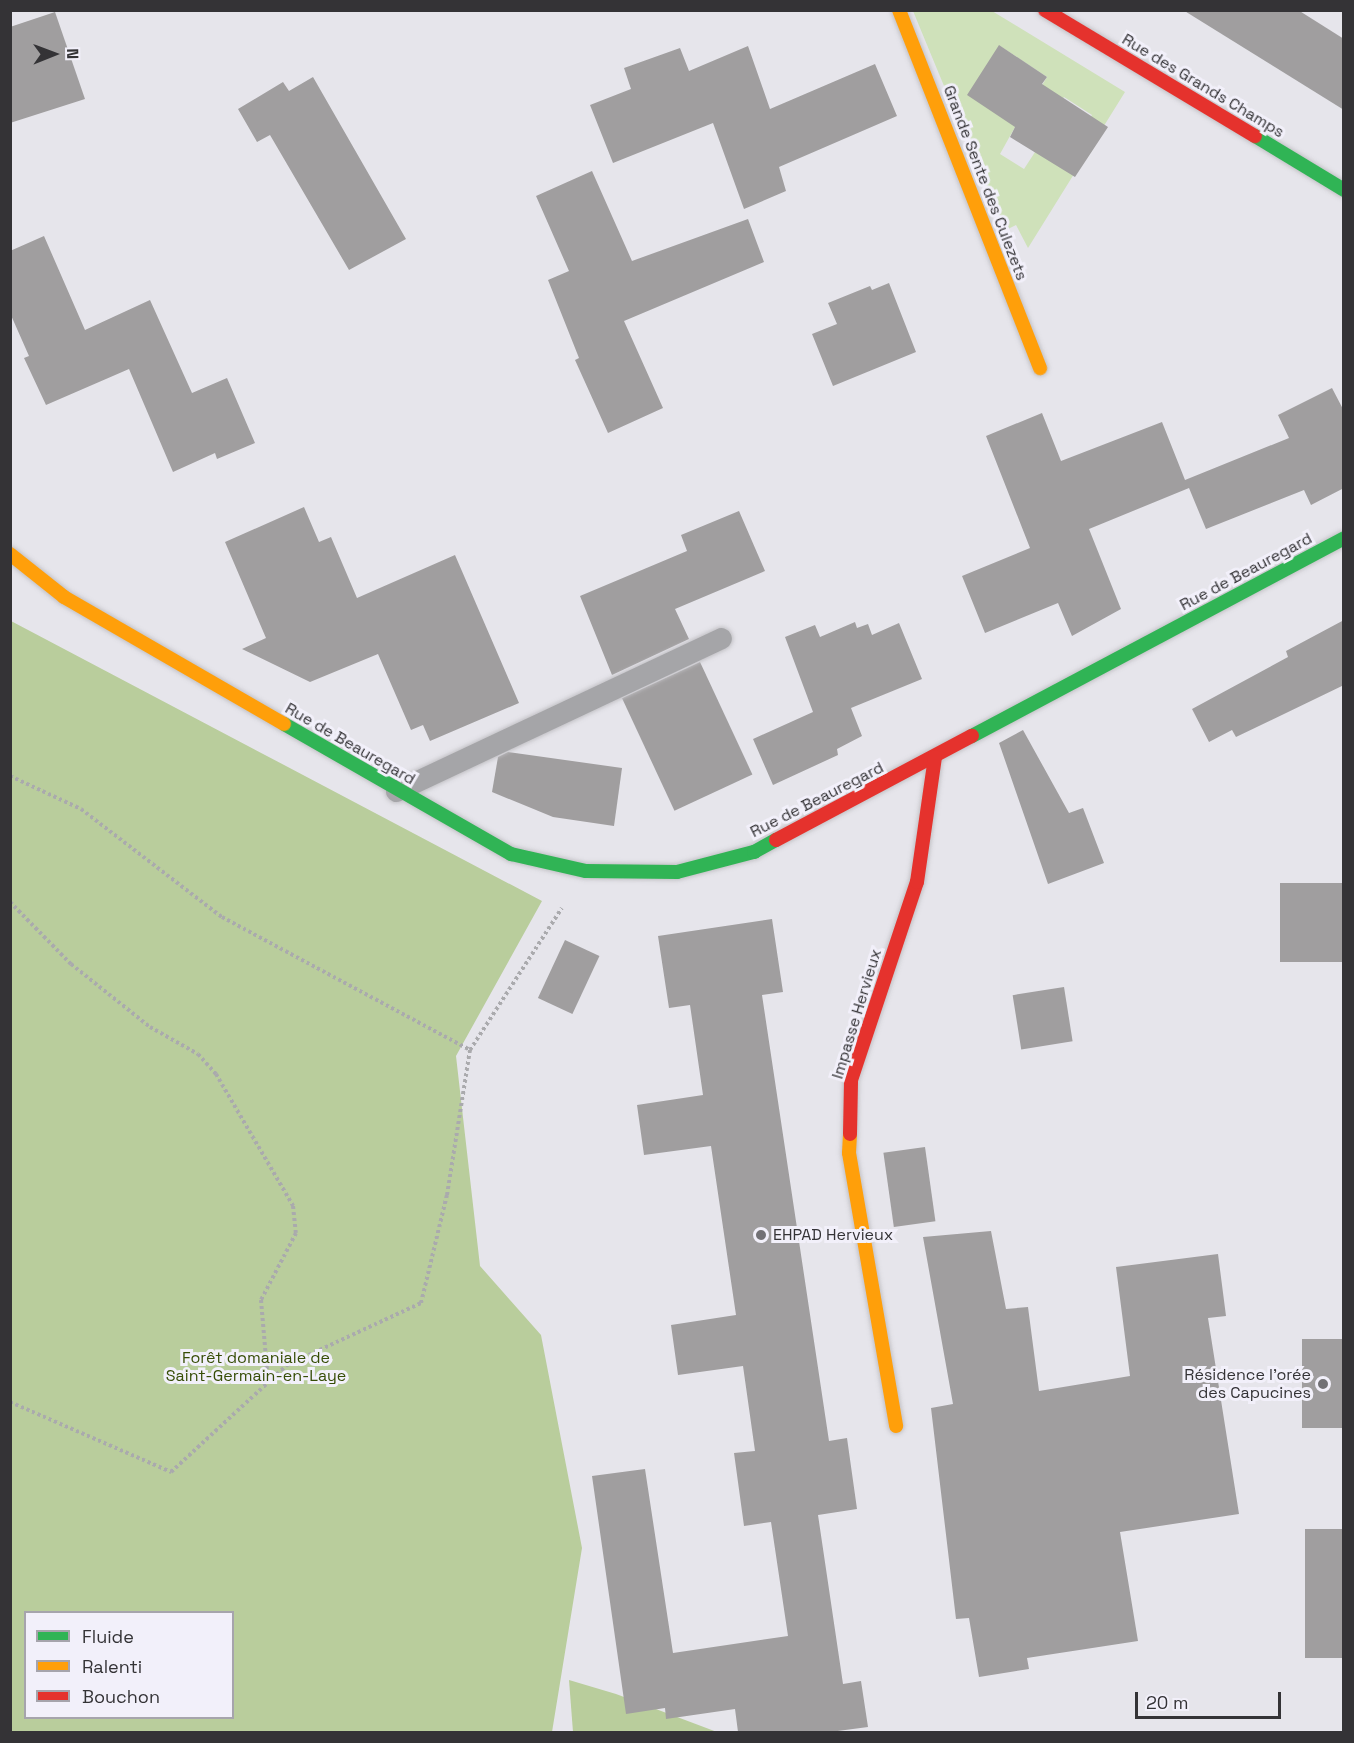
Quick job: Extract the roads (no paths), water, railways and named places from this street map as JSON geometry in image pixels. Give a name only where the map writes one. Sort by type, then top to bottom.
[{"type":"street","name":"Grande Sente des Culezets","points":[[899,10],[1040,368]]},
{"type":"street","name":"Rue des Grands Champs","points":[[1045,10],[1344,190]]},
{"type":"street","name":"Rue de Beauregard","points":[[10,554],[64,597],[396,791],[511,854],[586,871],[677,872],[754,852],[1344,538]]},
{"type":"street","name":"Impasse Hervieux","points":[[896,1426],[849,1154],[851,1080],[917,882],[935,757]]},
{"type":"lane","points":[[396,791],[721,638]]},
{"type":"place","name":"EHPAD Hervieux","points":[[761,1235]]},
{"type":"place","name":"Résidence l'orée des Capucines","points":[[1323,1384]]},
{"type":"park label","name":"Forêt domaniale de Saint-Germain-en-Laye","points":[[256,1367]]}]
